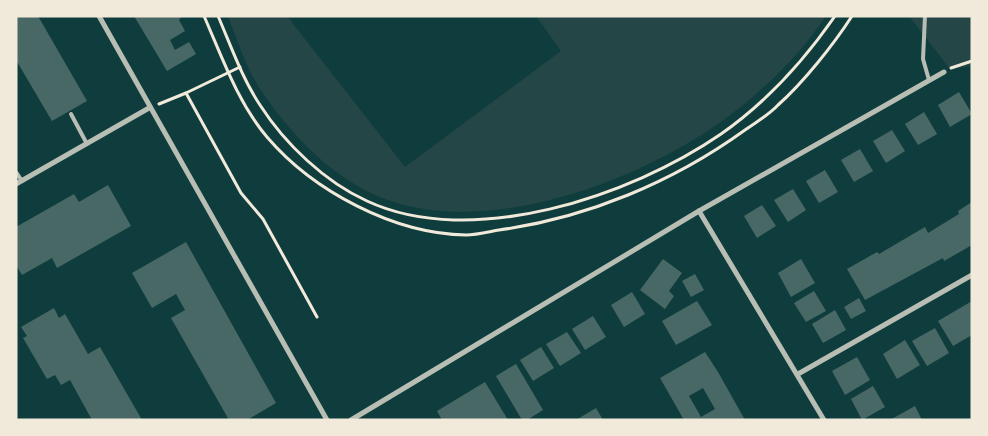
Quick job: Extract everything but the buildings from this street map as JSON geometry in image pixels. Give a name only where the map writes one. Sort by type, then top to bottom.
[{"type":"street","points":[[99,16],[149,108],[327,420]]},
{"type":"street","points":[[351,420],[698,211],[944,72]]},
{"type":"street","points":[[19,182],[149,108]]},
{"type":"street","points":[[698,211],[824,420]]},
{"type":"street","points":[[798,374],[972,275]]},
{"type":"lane","points":[[925,16],[923,59],[929,80]]},
{"type":"lane","points":[[71,114],[87,144]]},
{"type":"lane","points":[[16,172],[19,182]]},
{"type":"path","points":[[204,16],[247,109],[267,137],[324,188],[403,226],[466,235],[530,226],[598,206],[647,187],[721,147],[778,106],[852,16]]},
{"type":"path","points":[[218,16],[240,67],[259,104],[293,146],[338,184],[367,201],[400,213],[435,220],[502,218],[606,193],[645,177],[720,134],[779,85],[810,52],[835,16]]},
{"type":"path","points":[[944,72],[972,61]]},
{"type":"path","points":[[149,108],[186,93],[240,67]]},
{"type":"path","points":[[186,93],[241,192],[263,220],[317,317]]},
{"type":"shaded area","points":[[228,16],[287,16],[405,167],[561,51],[536,16],[826,16],[795,56],[758,92],[717,124],[674,151],[639,169],[559,198],[517,207],[474,212],[433,210],[393,202],[356,185],[328,166],[291,130],[260,89],[246,63]]},
{"type":"shaded area","points":[[909,16],[972,16],[972,66],[950,69]]}]
